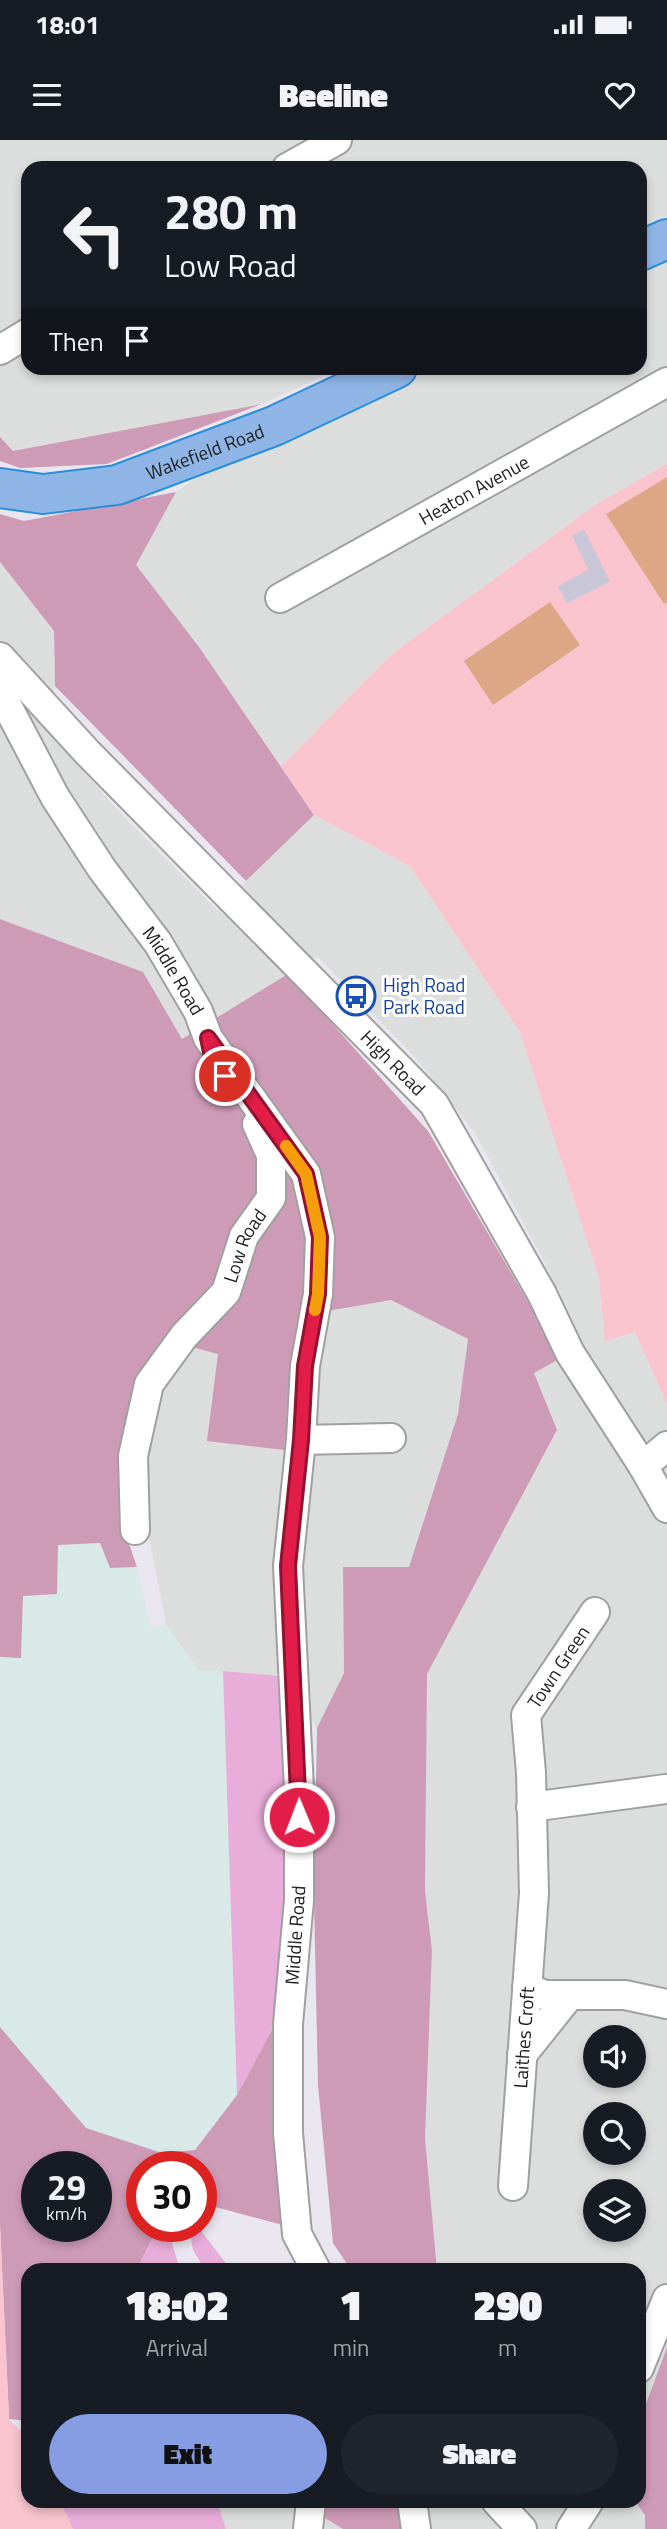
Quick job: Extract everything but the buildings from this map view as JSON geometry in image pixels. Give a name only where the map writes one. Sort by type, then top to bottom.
[{"type":"highway","points":[[647,248],[667,239]]},
{"type":"highway","name":"Wakefield Road","points":[[0,488],[43,494],[117,485],[274,426],[382,375]]},
{"type":"street","points":[[299,155],[337,140]]},
{"type":"street","points":[[0,350],[21,337]]},
{"type":"street","name":"Heaton Avenue","points":[[280,598],[667,382]]},
{"type":"street","name":"High Road","points":[[0,657],[87,752],[434,1104],[542,1294],[570,1353],[667,1508]]},
{"type":"street","name":"Middle Road","points":[[0,692],[55,797],[102,869],[158,943],[198,1010],[208,1038],[306,1174],[320,1237],[318,1294],[305,1366],[301,1440],[288,1566],[299,1789],[299,1900],[288,2024],[288,2133],[297,2234],[311,2263]]},
{"type":"street","name":"Low Road","points":[[135,1530],[133,1456],[149,1384],[184,1336],[226,1292],[244,1236],[271,1198],[271,1155],[252,1112],[212,1057],[208,1038]]},
{"type":"street","points":[[301,1440],[391,1438]]},
{"type":"street","points":[[643,1466],[667,1446]]},
{"type":"street","name":"Town Green","points":[[527,1988],[534,1893],[526,1715],[594,1612]]},
{"type":"street","points":[[531,1807],[666,1789]]},
{"type":"street","name":"Laithes Croft","points":[[513,2186],[527,1988],[545,1995],[625,1995],[667,2004]]},
{"type":"street","points":[[522,2055],[570,1995]]},
{"type":"street","points":[[646,2351],[667,2299]]},
{"type":"street","points":[[308,2529],[311,2508]]},
{"type":"street","points":[[413,2508],[416,2529]]},
{"type":"street","points":[[502,2508],[522,2529]]},
{"type":"street","points":[[520,2508],[522,2529]]},
{"type":"street","points":[[571,2529],[584,2508]]},
{"type":"shaded area","points":[[0,140],[667,140],[667,216],[647,226],[647,161],[21,161],[21,375],[326,375],[262,404],[13,451],[0,437]]},
{"type":"shaded area","points":[[667,239],[667,464],[598,503],[393,653],[281,766],[199,647],[136,565],[176,492],[274,426],[383,375],[647,375],[647,248]]},
{"type":"shaded area","points":[[262,404],[107,464],[20,468],[0,461],[0,437],[13,451]]},
{"type":"shaded area","points":[[667,464],[667,1404],[635,1332],[605,1341],[599,1278],[520,1032],[410,866],[314,815],[281,766],[393,653],[598,503]]},
{"type":"shaded area","points":[[667,477],[667,602],[664,604],[606,514]]},
{"type":"shaded area","points":[[176,492],[136,565],[199,647],[314,815],[246,881],[55,686],[54,631],[0,562],[0,514],[24,521]]},
{"type":"shaded area","points":[[0,562],[54,631],[55,686],[39,722],[127,820],[217,910],[314,815],[410,866],[520,1032],[599,1278],[605,1341],[635,1332],[667,1404],[667,1506],[583,1349],[545,1263],[475,1133],[415,1057],[317,956],[182,1039],[143,972],[0,919]]},
{"type":"shaded area","points":[[550,602],[580,645],[493,705],[464,661]]},
{"type":"shaded area","points":[[0,919],[143,972],[182,1039],[288,974],[428,1131],[561,1358],[534,1373],[557,1430],[427,1674],[425,1891],[432,1951],[425,2138],[436,2263],[346,2263],[333,2243],[318,2085],[314,1899],[317,1728],[344,1673],[343,1567],[409,1567],[458,1414],[468,1339],[391,1300],[299,1316],[284,1450],[207,1441],[218,1354],[169,1341],[122,1523],[137,1567],[110,1568],[100,1543],[58,1545],[57,1594],[23,1596],[21,1658],[0,1657]]},
{"type":"shaded area","points":[[391,1300],[468,1339],[458,1414],[409,1567],[343,1567],[344,1673],[317,1728],[280,1676],[199,1671],[166,1624],[148,1532],[147,1457],[163,1390],[189,1346],[218,1353],[285,1449],[299,1316]]},
{"type":"shaded area","points":[[570,1353],[667,1508],[667,2347],[646,2404],[646,2263],[436,2263],[425,2138],[432,1951],[425,1891],[427,1673],[557,1431],[534,1373]]},
{"type":"shaded area","points":[[100,1543],[110,1568],[137,1567],[151,1628],[166,1624],[199,1671],[223,1671],[237,2095],[195,2150],[156,2151],[86,2128],[0,2027],[0,1658],[21,1658],[23,1596],[58,1545]]},
{"type":"shaded area","points":[[223,1671],[280,1676],[290,1893],[280,2015],[237,2095]]},
{"type":"shaded area","points":[[280,2015],[286,2226],[217,2207],[217,2151],[184,2151],[195,2150],[237,2095]]},
{"type":"shaded area","points":[[0,2027],[86,2128],[156,2151],[126,2151],[126,2242],[150,2242],[140,2263],[21,2263],[21,2420],[9,2419],[0,2225]]},
{"type":"shaded area","points":[[126,2193],[126,2242],[172,2242],[178,2263],[136,2263],[112,2231],[112,2216]]},
{"type":"shaded area","points":[[0,2225],[9,2419],[21,2431],[21,2508],[63,2508],[73,2529],[0,2529]]},
{"type":"shaded area","points":[[192,2242],[210,2242],[226,2263],[201,2263]]},
{"type":"shaded area","points":[[667,2347],[667,2529],[645,2529],[645,2515],[640,2508],[646,2508],[646,2404]]},
{"type":"shaded area","points":[[63,2508],[219,2508],[226,2529],[73,2529]]},
{"type":"shaded area","points":[[219,2508],[310,2508],[343,2529],[226,2529]]},
{"type":"shaded area","points":[[320,2508],[399,2508],[402,2529],[343,2529],[320,2515]]},
{"type":"shaded area","points":[[421,2508],[640,2508],[645,2515],[645,2529],[424,2529]]},
{"type":"slow traffic","points":[[286,1146],[306,1174],[320,1237],[315,1310]]},
{"type":"place","name":"High Road Park Road","points":[[356,996]]},
{"type":"route","points":[[225,1076],[212,1057],[208,1038],[306,1174],[320,1237],[318,1294],[305,1366],[301,1440],[288,1566],[299,1817]]}]
